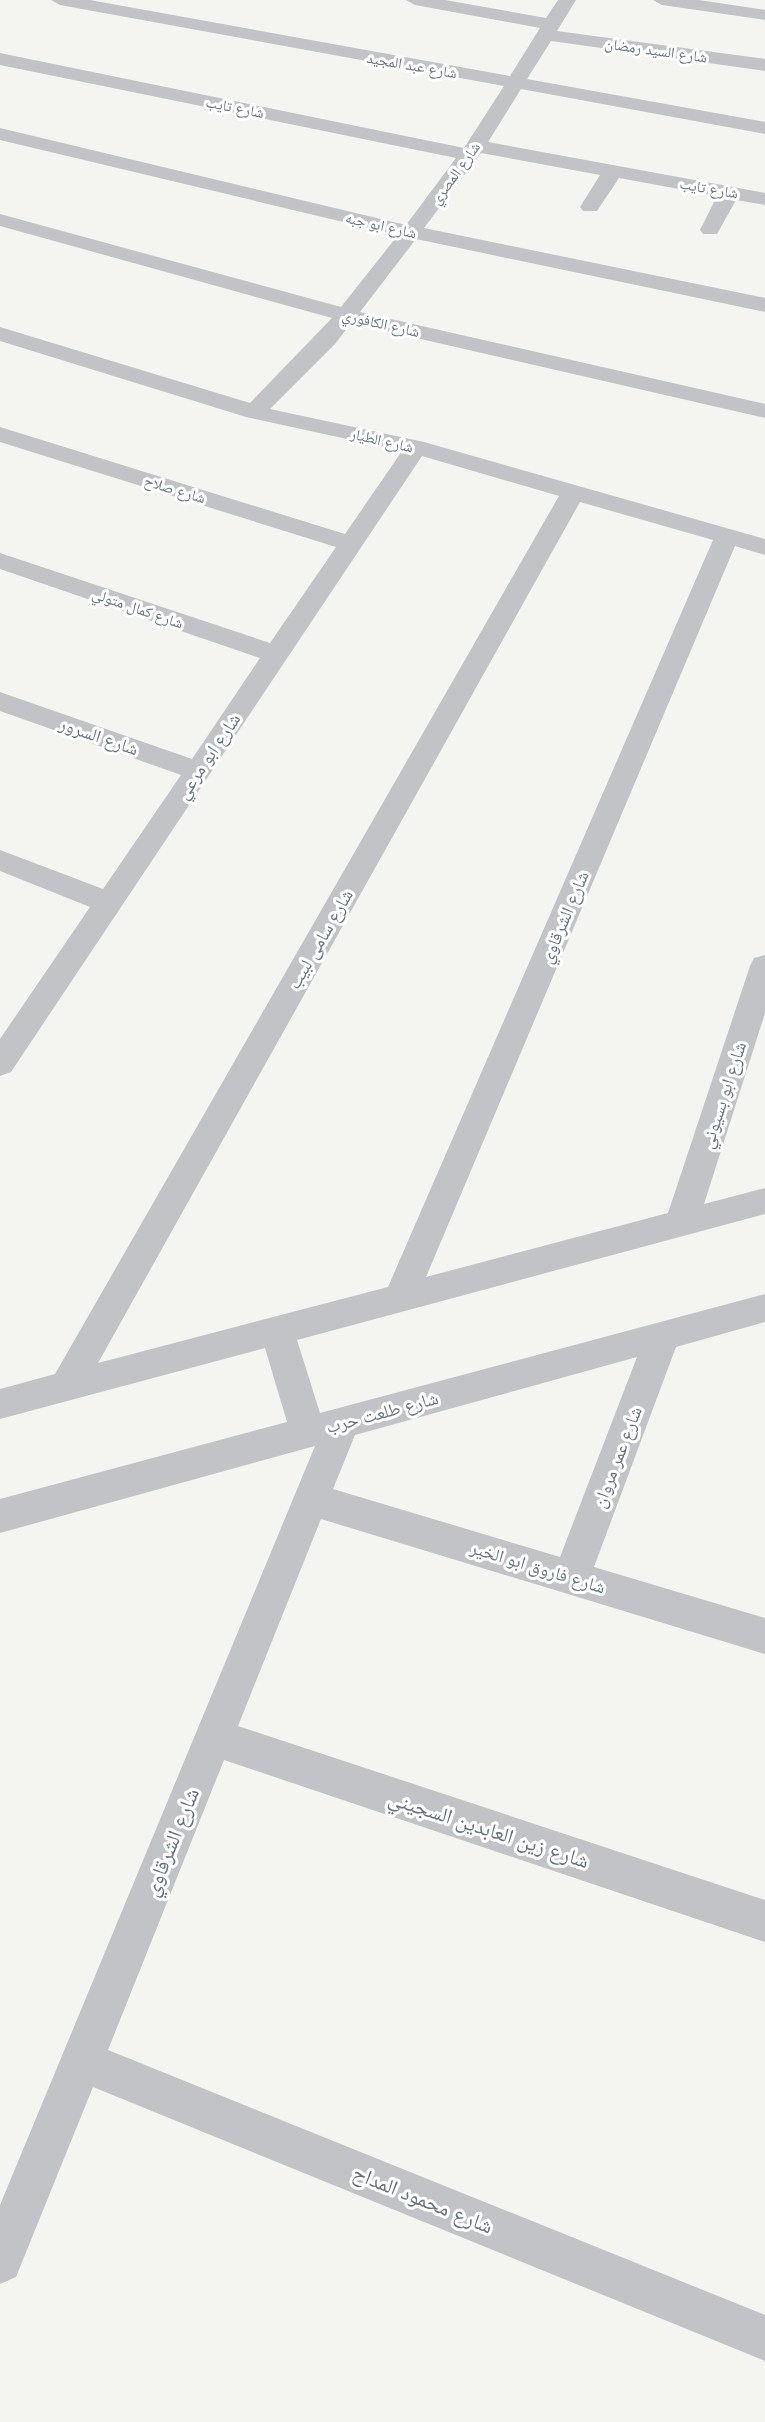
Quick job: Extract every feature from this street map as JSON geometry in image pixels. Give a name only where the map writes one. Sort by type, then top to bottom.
[{"type":"street","name":"شارع عبد المجيد","points":[[60,0],[765,128]]},
{"type":"street","name":"شارع السيد رمضان","points":[[415,0],[550,30],[765,65]]},
{"type":"street","name":"شارع المصري","points":[[254,412],[305,363],[411,232],[472,150],[516,84],[567,0]]},
{"type":"street","points":[[662,0],[765,15]]},
{"type":"street","name":"شارع تايب","points":[[0,60],[472,150],[613,171],[765,199]]},
{"type":"street","name":"شارع ابو جبه","points":[[0,134],[411,232],[765,305]]},
{"type":"street","points":[[590,207],[613,171]]},
{"type":"street","points":[[710,230],[730,192]]},
{"type":"street","name":"شارع الكافوري","points":[[0,220],[346,315],[765,411]]},
{"type":"street","name":"شارع الطيار","points":[[0,333],[254,412],[416,447],[573,492],[753,537]]},
{"type":"street","name":"شارع صلاح","points":[[0,434],[351,544]]},
{"type":"street","name":"شارع ابو مرعي","points":[[0,1064],[11,1028],[109,903],[416,447]]},
{"type":"street","name":"شارع سامى لبيب","points":[[67,1386],[573,492]]},
{"type":"street","name":"شارع الشرقاوي","points":[[400,1298],[753,537]]},
{"type":"street","name":"شارع كمال متولي","points":[[0,561],[276,654]]},
{"type":"street","name":"شارع السرور","points":[[0,701],[198,771]]},
{"type":"street","points":[[0,860],[109,903]]},
{"type":"street","name":"شارع ابو بسيوني","points":[[681,1224],[765,966]]},
{"type":"street","points":[[0,1404],[765,1202]]},
{"type":"street","name":"شارع طلعت حرب","points":[[0,1516],[765,1308]]},
{"type":"street","points":[[277,1330],[325,1428]]},
{"type":"street","name":"شارع عمر مروان","points":[[571,1577],[663,1336]]},
{"type":"street","name":"شارع الشرقاوي","points":[[0,2260],[311,1499],[325,1428]]},
{"type":"street","name":"شارع فاروق ابو الخير","points":[[311,1499],[765,1636]]},
{"type":"street","name":"شارع زين العابدين السجيني","points":[[214,1737],[765,1921]]},
{"type":"street","name":"شارع محمود المداح","points":[[82,2061],[765,2338]]}]
